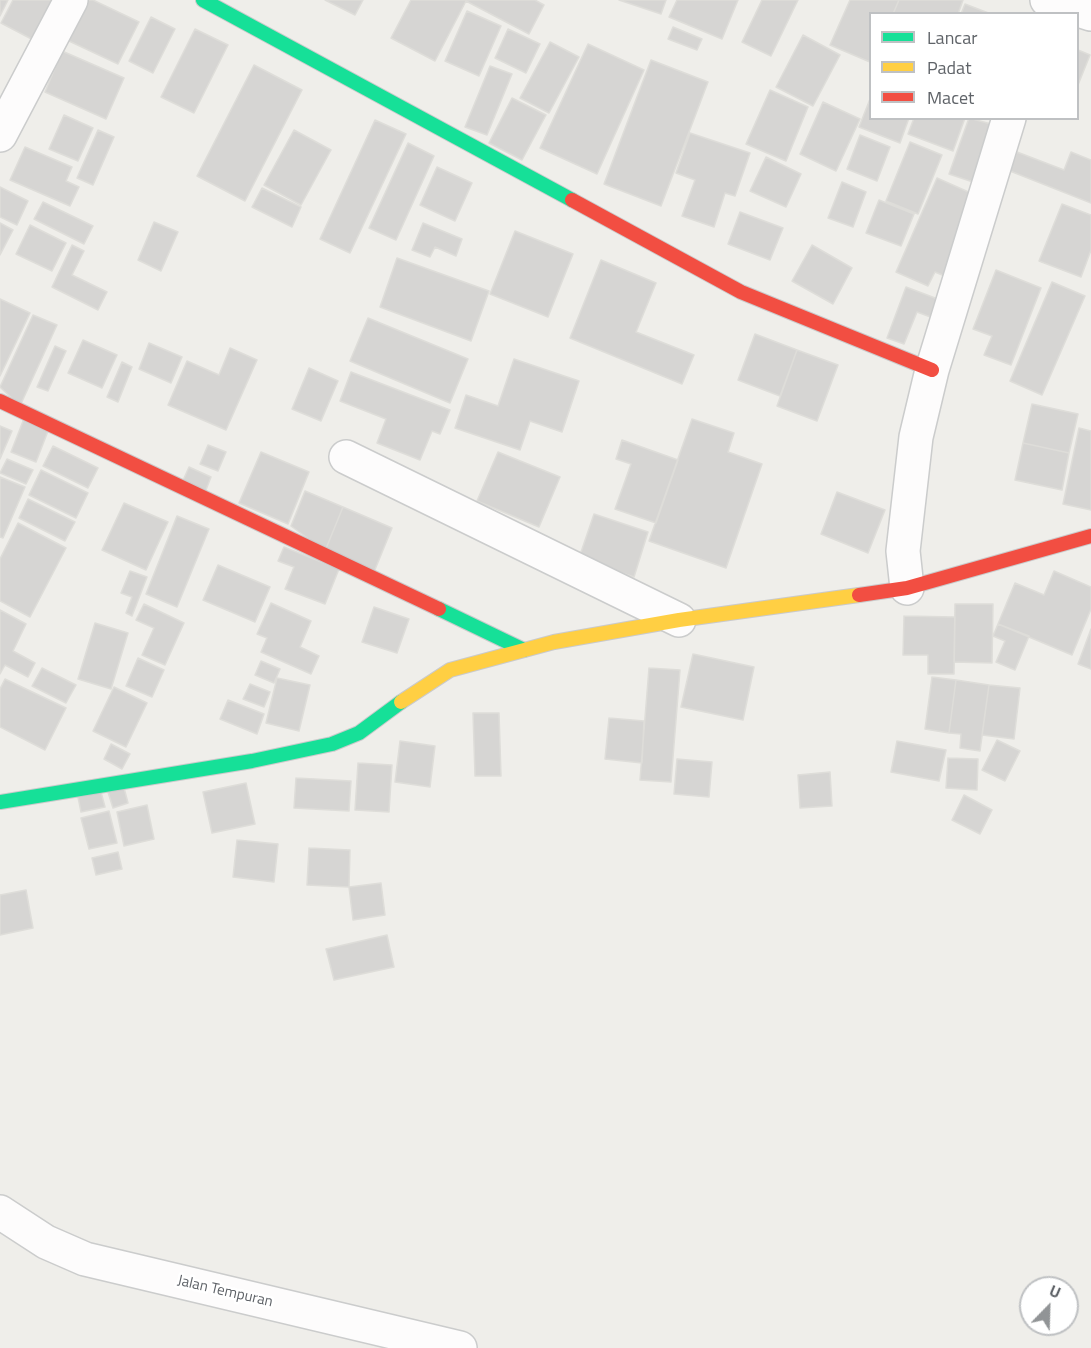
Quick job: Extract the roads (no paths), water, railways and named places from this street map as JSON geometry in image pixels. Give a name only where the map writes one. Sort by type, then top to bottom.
[{"type":"street","points":[[0,135],[71,0]]},
{"type":"street","points":[[203,0],[741,292],[932,370]]},
{"type":"street","points":[[1046,0],[1091,14]]},
{"type":"street","points":[[907,588],[903,551],[916,437],[932,370],[1008,120]]},
{"type":"street","points":[[0,401],[524,650]]},
{"type":"street","points":[[345,457],[679,620]]},
{"type":"street","points":[[0,802],[252,761],[332,744],[359,733],[413,693],[450,670],[554,642],[679,620],[907,588],[1091,536]]},
{"type":"street","name":"Jalan Tempuran","points":[[0,1212],[46,1242],[85,1259],[460,1348]]}]
